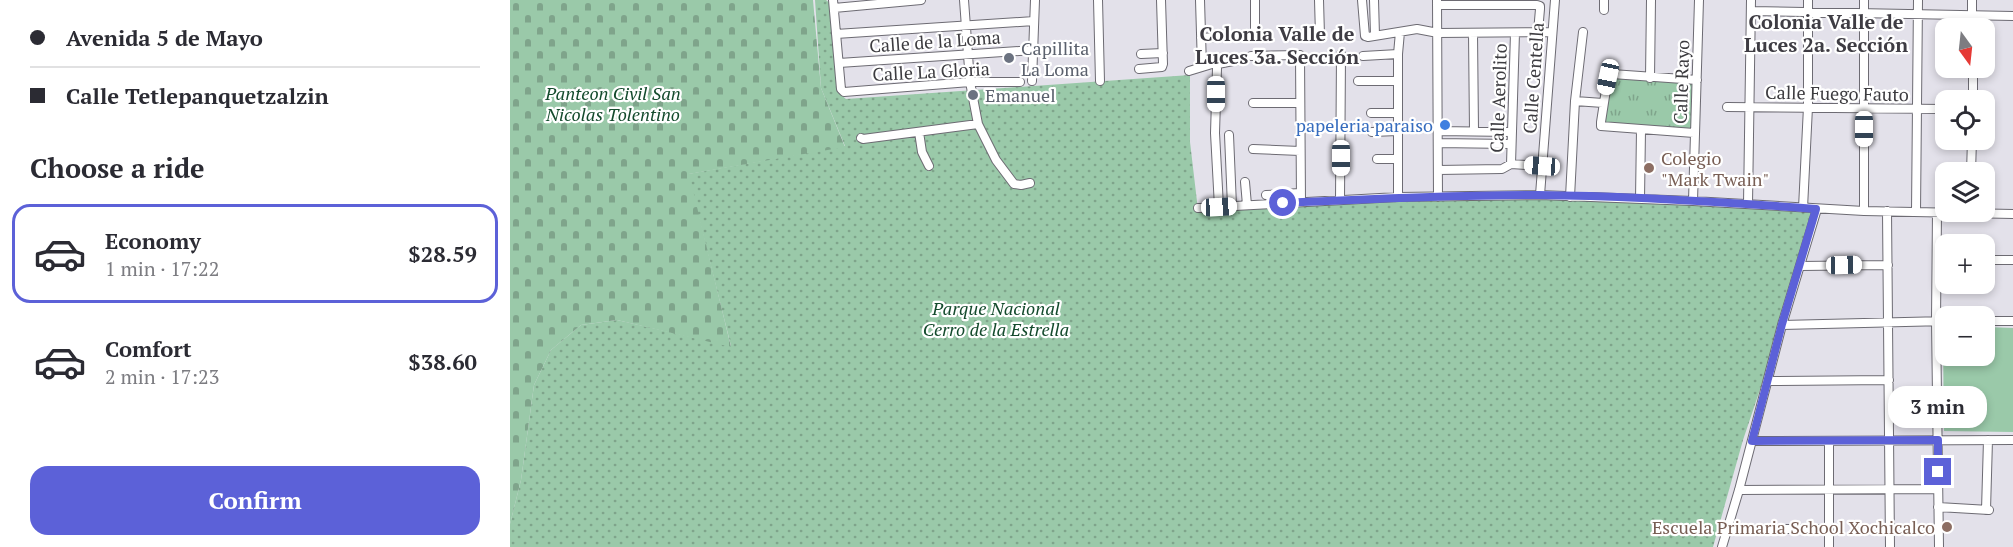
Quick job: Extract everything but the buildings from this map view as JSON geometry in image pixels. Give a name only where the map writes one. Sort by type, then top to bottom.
[{"type":"street","points":[[839,63],[833,4],[921,0]]},
{"type":"street","points":[[964,0],[970,82],[978,124],[996,160],[1014,184],[1030,183]]},
{"type":"street","points":[[1098,0],[1100,81]]},
{"type":"street","points":[[1139,69],[1161,67],[1163,64],[1161,0]]},
{"type":"street","points":[[1200,0],[1202,67]]},
{"type":"street","points":[[1255,0],[1255,33]]},
{"type":"street","points":[[1319,0],[1320,35]]},
{"type":"street","points":[[1362,0],[1365,36],[1417,29],[1438,33],[1552,32]]},
{"type":"street","points":[[1374,0],[1375,35]]},
{"type":"street","name":"Calle Centella","points":[[1540,195],[1555,0]]},
{"type":"street","points":[[1604,0],[1604,10]]},
{"type":"street","points":[[1650,78],[1651,0]]},
{"type":"street","name":"Calle Rayo","points":[[1693,201],[1698,0]]},
{"type":"street","points":[[1748,204],[1751,0]]},
{"type":"street","points":[[1803,208],[1808,107],[1808,0]]},
{"type":"street","points":[[1864,0],[1864,211]]},
{"type":"street","points":[[1916,212],[1918,0]]},
{"type":"street","points":[[1972,0],[1972,15]]},
{"type":"street","points":[[1032,81],[1034,1]]},
{"type":"street","points":[[1438,197],[1437,2],[1538,5],[1540,9],[1538,32]]},
{"type":"street","points":[[1751,11],[2013,16]]},
{"type":"street","points":[[836,34],[1034,21]]},
{"type":"street","points":[[1398,197],[1400,32]]},
{"type":"street","points":[[1570,197],[1575,101],[1583,32]]},
{"type":"street","points":[[1473,33],[1474,131]]},
{"type":"street","name":"Calle Aerolito","points":[[1510,164],[1515,33]]},
{"type":"street","points":[[1201,38],[1229,36]]},
{"type":"street","name":"Calle de la Loma","points":[[839,63],[1033,50]]},
{"type":"street","points":[[1141,54],[1163,53]]},
{"type":"street","points":[[1340,200],[1341,54]]},
{"type":"street","points":[[1363,56],[1398,54]]},
{"type":"street","points":[[1251,56],[1300,55],[1300,202]]},
{"type":"street","points":[[1219,207],[1215,133],[1217,68],[1218,64],[1238,60]]},
{"type":"street","name":"Calle La Gloria","points":[[839,63],[844,92],[970,82],[1020,82]]},
{"type":"street","points":[[1189,71],[1212,64]]},
{"type":"street","points":[[1694,133],[1601,126],[1608,77],[1612,74],[1697,80]]},
{"type":"street","points":[[1358,81],[1398,81]]},
{"type":"street","points":[[1575,101],[1603,103]]},
{"type":"street","points":[[1253,103],[1300,103]]},
{"type":"street","name":"Calle Fuego Fauto","points":[[1727,107],[1935,109]]},
{"type":"street","points":[[1371,113],[1398,114]]},
{"type":"street","points":[[861,138],[863,140],[978,124]]},
{"type":"street","points":[[1640,199],[1641,130]]},
{"type":"street","points":[[1372,132],[1398,131]]},
{"type":"street","points":[[1438,131],[1511,132]]},
{"type":"street","points":[[919,132],[922,152],[929,166]]},
{"type":"street","points":[[1229,135],[1232,206]]},
{"type":"street","points":[[1438,143],[1510,144]]},
{"type":"street","points":[[1253,149],[1300,151]]},
{"type":"street","points":[[1377,159],[1398,159]]},
{"type":"street","points":[[1438,170],[1502,170],[1510,164],[1542,166]]},
{"type":"street","points":[[1245,182],[1247,205]]},
{"type":"street","points":[[1266,195],[1300,193]]},
{"type":"street","points":[[1198,208],[1398,197],[1540,195],[1816,209],[1935,212]]},
{"type":"street","points":[[1722,547],[1769,381],[1782,324],[1816,209]]},
{"type":"street","points":[[1887,211],[1890,547]]},
{"type":"street","points":[[1995,213],[2013,214]]},
{"type":"street","points":[[1995,260],[2013,260]]},
{"type":"street","points":[[1801,266],[1888,265]]},
{"type":"street","points":[[1782,324],[1935,321]]},
{"type":"street","points":[[1995,321],[2013,321]]},
{"type":"street","points":[[1937,366],[1939,547]]},
{"type":"street","points":[[1769,381],[1889,380]]},
{"type":"street","points":[[1938,507],[1988,510],[1988,440]]},
{"type":"street","points":[[1752,441],[2013,440]]},
{"type":"street","points":[[1828,441],[1829,547]]},
{"type":"street","points":[[1739,490],[1938,489]]},
{"type":"street","points":[[1728,529],[1829,529]]},
{"type":"green space","name":"Panteon Civil San Nicolas Tolentino","points":[[510,0],[813,0],[821,88],[845,147],[689,174],[731,347],[617,320],[581,325],[551,350],[534,385],[521,480],[510,524]]},
{"type":"green space","name":"Parque Nacional Cerro de la Estrella","points":[[815,0],[826,0],[832,5],[838,88],[840,94],[846,99],[1190,75],[1190,142],[1198,210],[1540,196],[1815,210],[1782,324],[1743,440],[1713,547],[510,547],[510,524],[521,480],[534,385],[551,350],[581,325],[617,320],[731,346],[688,174],[845,146],[821,88]]},
{"type":"green space","points":[[1610,78],[1694,82],[1693,129],[1603,126]]},
{"type":"green space","points":[[1995,327],[2013,328],[2013,432],[1944,431],[1943,366],[1995,366]]},
{"type":"place","name":"Capillita La Loma","points":[[1009,58]]},
{"type":"place","name":"Emanuel","points":[[973,95]]},
{"type":"place","name":"papeleria paraiso","points":[[1445,125]]},
{"type":"place","name":"Colegio \"Mark Twain\"","points":[[1649,168]]},
{"type":"place","name":"Escuela Primaria School Xochicalco","points":[[1947,527]]},
{"type":"district","name":"Colonia Valle de Luces 2a. Sección","points":[[1826,32]]},
{"type":"district","name":"Colonia Valle de Luces 3a. Sección","points":[[1277,44]]},
{"type":"route","points":[[1283,203],[1398,197],[1540,195],[1816,209],[1782,324],[1752,441],[1938,440],[1938,472]]}]
